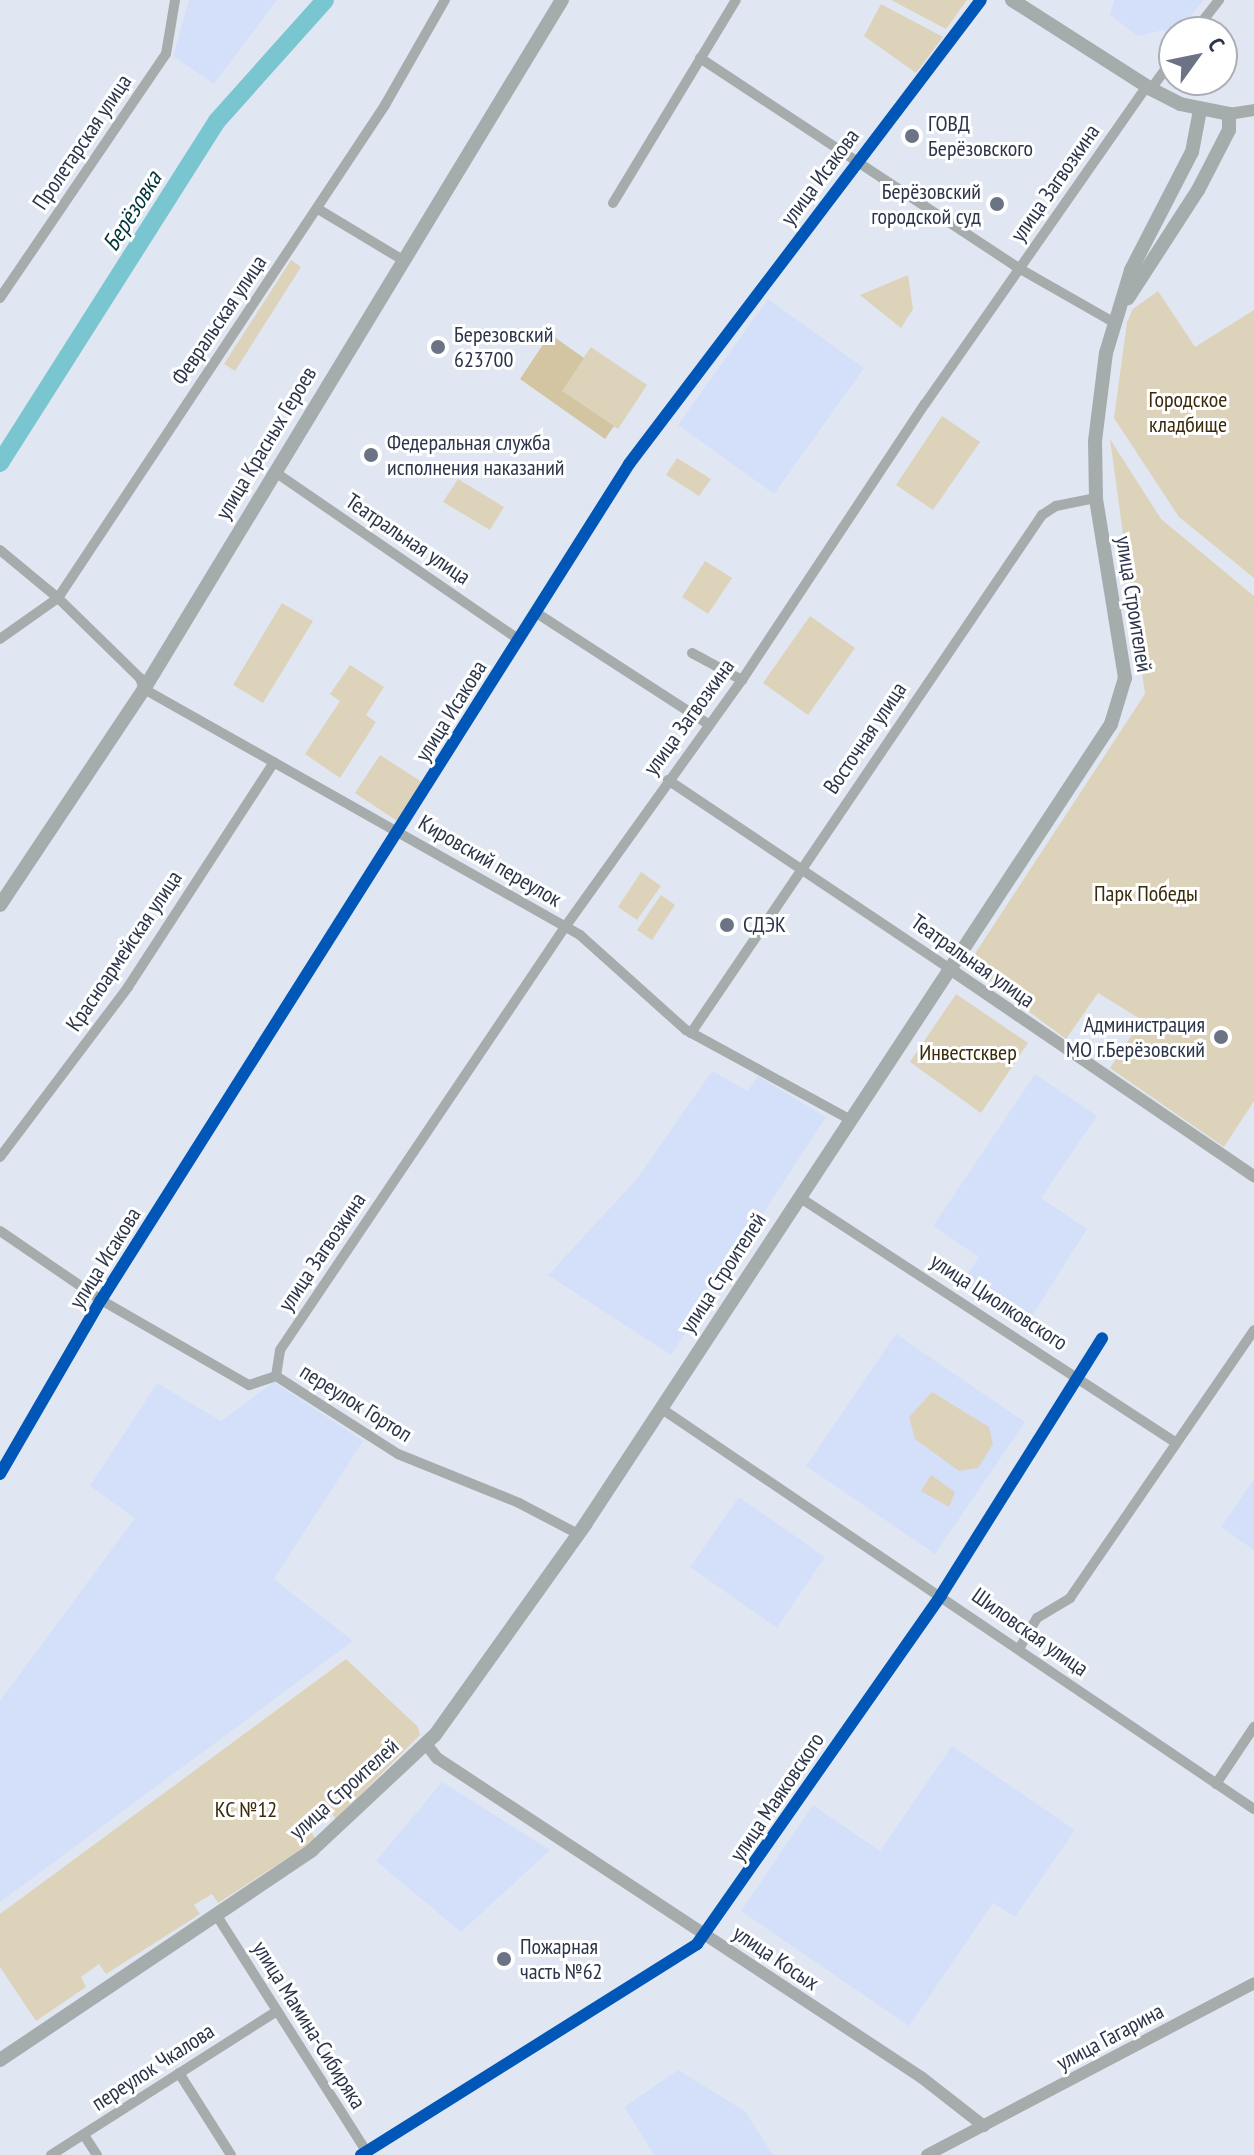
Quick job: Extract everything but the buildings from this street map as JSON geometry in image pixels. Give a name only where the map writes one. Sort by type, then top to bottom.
[{"type":"main road","name":"улица Красных Героев","points":[[0,905],[144,689],[562,0]]},
{"type":"main road","points":[[1012,0],[1149,88],[1200,110],[1229,114],[1229,130],[1168,242],[1115,319]]},
{"type":"main road","name":"улица Строителей","points":[[0,2060],[217,1916],[324,1840],[426,1744],[578,1534],[662,1409],[1119,706],[1124,664],[1096,498],[1098,414],[1115,319],[1131,270],[1192,152],[1200,110]]},
{"type":"main road","points":[[1154,229],[1155,240],[1168,242]]},
{"type":"street","name":"Пролетарская улица","points":[[0,298],[166,54],[175,0]]},
{"type":"street","name":"Февральская улица","points":[[0,639],[58,598],[318,209],[445,0]]},
{"type":"street","points":[[613,203],[736,0]]},
{"type":"street","name":"улица Исакова","points":[[0,1474],[101,1300],[399,833],[629,464],[858,158],[981,0]]},
{"type":"street","points":[[1206,16],[1219,0]]},
{"type":"street","points":[[700,58],[858,158],[1020,268],[1115,319]]},
{"type":"street","name":"улица Загвозкина","points":[[276,1376],[280,1350],[565,927],[742,680],[1020,268],[1158,77]]},
{"type":"street","points":[[1229,114],[1254,110]]},
{"type":"street","points":[[318,209],[403,260]]},
{"type":"street","name":"Театральная улица","points":[[275,472],[519,640]]},
{"type":"street","name":"Восточная улица","points":[[691,1033],[1042,515],[1056,506],[1096,498]]},
{"type":"street","name":"Кировский переулок","points":[[0,550],[58,598],[140,678],[144,689],[565,927],[691,1033],[849,1119]]},
{"type":"street","points":[[535,612],[710,725]]},
{"type":"street","points":[[692,653],[742,680]]},
{"type":"street","name":"Красноармейская улица","points":[[0,1157],[128,987],[274,762]]},
{"type":"street","name":"Театральная улица","points":[[668,780],[1254,1176]]},
{"type":"street","name":"улица Циолковского","points":[[799,1197],[1176,1443]]},
{"type":"street","name":"переулок Гортоп","points":[[0,1231],[101,1300],[249,1385],[276,1376],[398,1454],[578,1534]]},
{"type":"street","points":[[1019,1649],[1037,1618],[1070,1598],[1254,1330]]},
{"type":"street","name":"улица Маяковского","points":[[365,2154],[705,1935],[941,1595],[1102,1338]]},
{"type":"street","name":"Шиловская улица","points":[[662,1409],[1254,1809]]},
{"type":"street","points":[[1216,1784],[1254,1727]]},
{"type":"street","name":"улица Косых","points":[[426,1744],[437,1758],[921,2077],[984,2126]]},
{"type":"street","name":"улица Мамина-Сибиряка","points":[[217,1916],[365,2154]]},
{"type":"street","name":"улица Гагарина","points":[[927,2155],[1254,1983]]},
{"type":"street","name":"переулок Чкалова","points":[[51,2155],[277,2011]]},
{"type":"street","points":[[179,2073],[231,2155]]},
{"type":"street","points":[[84,2135],[97,2155]]},
{"type":"shaded area","points":[[189,0],[277,0],[214,84],[173,56]]},
{"type":"shaded area","points":[[1114,0],[1204,0],[1191,16],[1158,16],[1158,31],[1138,36],[1110,15]]},
{"type":"shaded area","points":[[768,299],[864,368],[774,494],[678,425]]},
{"type":"shaded area","points":[[550,334],[584,358],[562,391],[614,426],[605,439],[520,379]]},
{"type":"shaded area","points":[[712,1071],[748,1091],[758,1076],[826,1117],[671,1355],[548,1275],[636,1180]]},
{"type":"shaded area","points":[[1035,1074],[1097,1116],[1041,1198],[1087,1229],[1025,1327],[960,1285],[979,1257],[933,1226]]},
{"type":"shaded area","points":[[896,1334],[1025,1422],[935,1554],[806,1466]]},
{"type":"shaded area","points":[[274,1382],[363,1441],[274,1579],[353,1641],[0,1902],[0,1701],[135,1518],[90,1486],[157,1383],[221,1421]]},
{"type":"shaded area","points":[[1254,1479],[1254,1550],[1221,1527]]},
{"type":"shaded area","points":[[739,1497],[825,1557],[777,1628],[690,1567]]},
{"type":"shaded area","points":[[952,1746],[1075,1830],[1015,1917],[993,1903],[909,2026],[741,1911],[813,1805],[880,1851]]},
{"type":"shaded area","points":[[442,1782],[550,1850],[461,1932],[376,1861]]},
{"type":"shaded area","points":[[678,2070],[745,2111],[773,2155],[654,2155],[624,2107]]},
{"type":"green space","points":[[891,0],[967,0],[946,29]]},
{"type":"green space","points":[[881,4],[943,37],[916,73],[864,36]]},
{"type":"green space","points":[[291,260],[301,267],[235,371],[224,364]]},
{"type":"green space","points":[[908,275],[913,309],[901,328],[860,295]]},
{"type":"green space","name":"Городское кладбище","points":[[1158,291],[1195,347],[1254,310],[1254,578],[1179,517],[1114,418],[1127,322],[1133,309]]},
{"type":"green space","points":[[591,347],[647,385],[618,429],[561,391]]},
{"type":"green space","points":[[942,416],[980,442],[933,510],[896,485]]},
{"type":"green space","name":"Парк Победы","points":[[1110,439],[1161,519],[1254,596],[1254,1101],[1224,1147],[1110,1068],[1142,1020],[1098,993],[1066,1039],[974,971],[976,952],[1145,694]]},
{"type":"green space","points":[[677,458],[711,479],[699,496],[666,475]]},
{"type":"green space","points":[[458,479],[504,507],[490,530],[443,502]]},
{"type":"green space","points":[[705,561],[732,578],[708,614],[682,597]]},
{"type":"green space","points":[[282,603],[313,621],[263,703],[233,685]]},
{"type":"green space","points":[[810,616],[855,648],[808,715],[763,683]]},
{"type":"green space","points":[[350,665],[384,687],[366,715],[376,722],[340,778],[305,754],[340,701],[330,694]]},
{"type":"green space","points":[[380,755],[425,784],[400,823],[355,793]]},
{"type":"green space","points":[[641,872],[661,886],[637,920],[618,907]]},
{"type":"green space","points":[[661,895],[675,905],[652,940],[637,930]]},
{"type":"green space","name":"Инвестсквер","points":[[956,994],[1028,1043],[981,1113],[910,1062]]},
{"type":"green space","points":[[932,1392],[989,1427],[993,1444],[978,1468],[959,1471],[915,1439],[909,1417]]},
{"type":"green space","points":[[931,1475],[955,1492],[949,1507],[921,1491]]},
{"type":"green space","name":"КС №12","points":[[346,1659],[418,1727],[420,1735],[336,1819],[327,1807],[308,1826],[316,1840],[218,1903],[212,1894],[194,1905],[200,1914],[106,1974],[99,1964],[81,1977],[86,1987],[36,2021],[0,1967],[0,1914]]},
{"type":"waterway","name":"Берёзовка","points":[[0,463],[217,121],[325,0]]},
{"type":"cycle path","points":[[0,1474],[101,1300],[629,464],[981,0]]},
{"type":"cycle path","points":[[361,2155],[697,1944],[941,1595],[1102,1338]]},
{"type":"place","name":"ГОВД Берёзовского","points":[[912,136]]},
{"type":"place","name":"Берёзовский городской суд","points":[[997,204]]},
{"type":"place","name":"Березовский 623700","points":[[438,347]]},
{"type":"place","name":"Федеральная служба исполнения наказаний","points":[[371,455]]},
{"type":"place","name":"СДЭК","points":[[727,925]]},
{"type":"place","name":"Администрация МО г.Берёзовский","points":[[1221,1037]]},
{"type":"place","name":"Пожарная часть №62","points":[[504,1959]]}]
